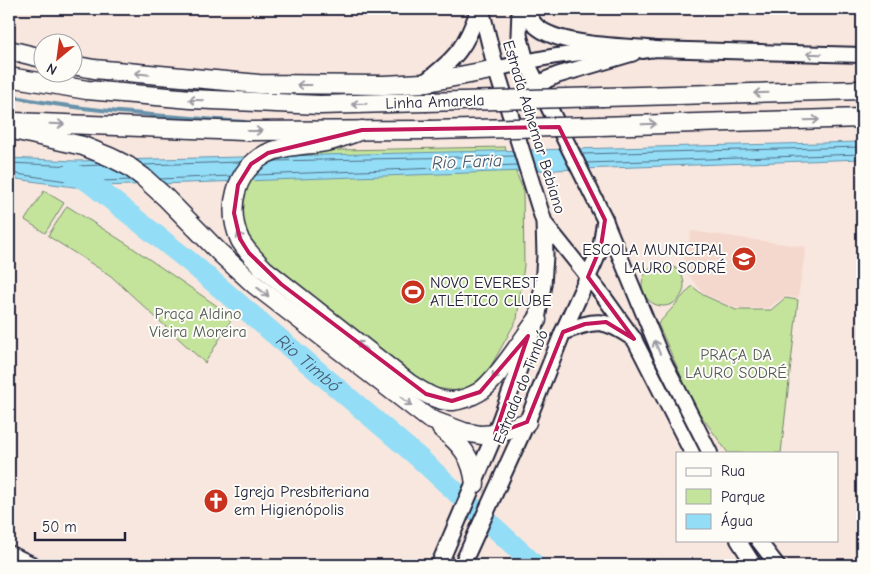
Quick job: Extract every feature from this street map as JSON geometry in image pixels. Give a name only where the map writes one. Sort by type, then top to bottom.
[{"type":"highway","points":[[9,50],[32,56]]},
{"type":"highway","points":[[82,66],[94,69],[259,84],[384,85],[423,84],[496,69]]},
{"type":"highway","name":"Linha Amarela","points":[[9,78],[87,90],[190,100],[320,105],[862,90]]},
{"type":"highway","name":"Linha Amarela","points":[[9,122],[243,131],[430,130],[862,118]]},
{"type":"highway","points":[[9,129],[83,146],[128,166],[143,177],[255,285],[453,439],[466,454],[473,467],[473,489]]},
{"type":"highway","points":[[362,130],[329,141],[298,145],[268,153],[251,164],[238,185],[233,202],[240,240],[249,253],[264,269],[326,319],[426,394],[439,399],[452,401],[480,392],[501,369],[537,320]]},
{"type":"highway","points":[[429,419],[464,432],[481,435],[495,434],[527,422]]},
{"type":"main road","name":"Estrada Adhemar Bebiano","points":[[480,9],[518,144],[544,222],[604,297],[634,339],[691,452]]},
{"type":"main road","points":[[423,84],[458,55],[480,9]]},
{"type":"main road","name":"Estrada Adhemar Bebiano","points":[[520,9],[519,35],[526,61],[605,220],[661,356],[709,452]]},
{"type":"main road","points":[[527,9],[534,24],[543,31],[558,38],[653,49],[862,55]]},
{"type":"main road","points":[[508,109],[537,85],[558,75],[653,49]]},
{"type":"main road","points":[[496,69],[526,61],[573,54],[596,52],[633,53]]},
{"type":"main road","name":"Estrada do Timbó","points":[[462,565],[527,422],[563,332],[601,246],[605,220]]},
{"type":"main road","name":"Estrada do Timbó","points":[[439,565],[495,434],[537,320],[543,285],[545,256],[544,222]]},
{"type":"main road","points":[[563,332],[585,324],[606,322],[634,339]]},
{"type":"main road","points":[[739,542],[754,565]]},
{"type":"main road","points":[[759,542],[776,565]]},
{"type":"main road","points":[[9,553],[34,565]]},
{"type":"highlighted area","points":[[559,127],[605,220],[601,246],[588,277],[634,339],[606,322],[585,324],[563,332],[527,422],[495,434],[528,336],[480,392],[452,401],[426,394],[281,284],[249,253],[240,239],[234,213],[238,185],[251,164],[268,153],[362,130]]},
{"type":"shaded area","name":"ESCOLA MUNICIPAL LAURO SODRÉ","points":[[691,231],[806,247],[798,298],[785,296],[769,308],[735,308],[704,294],[684,270],[684,246],[688,247]]},
{"type":"green space","name":"NOVO EVEREST ATLÉTICO CLUBE","points":[[505,147],[523,189],[524,265],[517,319],[486,375],[464,392],[421,386],[259,255],[245,235],[240,216],[244,184],[284,151]]},
{"type":"green space","points":[[44,191],[64,203],[45,233],[25,220]]},
{"type":"green space","name":"Praça Aldino Vieira Moreira","points":[[67,206],[130,246],[233,317],[205,363],[111,276],[48,236]]},
{"type":"green space","points":[[663,264],[678,270],[684,285],[678,300],[663,306],[648,300],[642,285],[648,270]]},
{"type":"green space","name":"PRAÇA DA LAURO SODRÉ","points":[[692,286],[703,295],[736,310],[771,310],[785,298],[798,300],[781,452],[727,452],[695,407],[658,324]]},
{"type":"water","name":"Rio Faria","points":[[862,142],[862,159],[74,187],[9,178],[9,158],[75,161]]},
{"type":"waterway","points":[[9,96],[97,110],[245,122]]},
{"type":"waterway","name":"Rio Timbó","points":[[72,173],[89,182],[190,262],[418,457],[535,565]]},
{"type":"place","name":"ESCOLA MUNICIPAL LAURO SODRÉ","points":[[744,259]]},
{"type":"place","name":"NOVO EVEREST ATLÉTICO CLUBE","points":[[413,292]]},
{"type":"place","name":"Igreja Presbiteriana em Higienópolis","points":[[216,501]]}]
